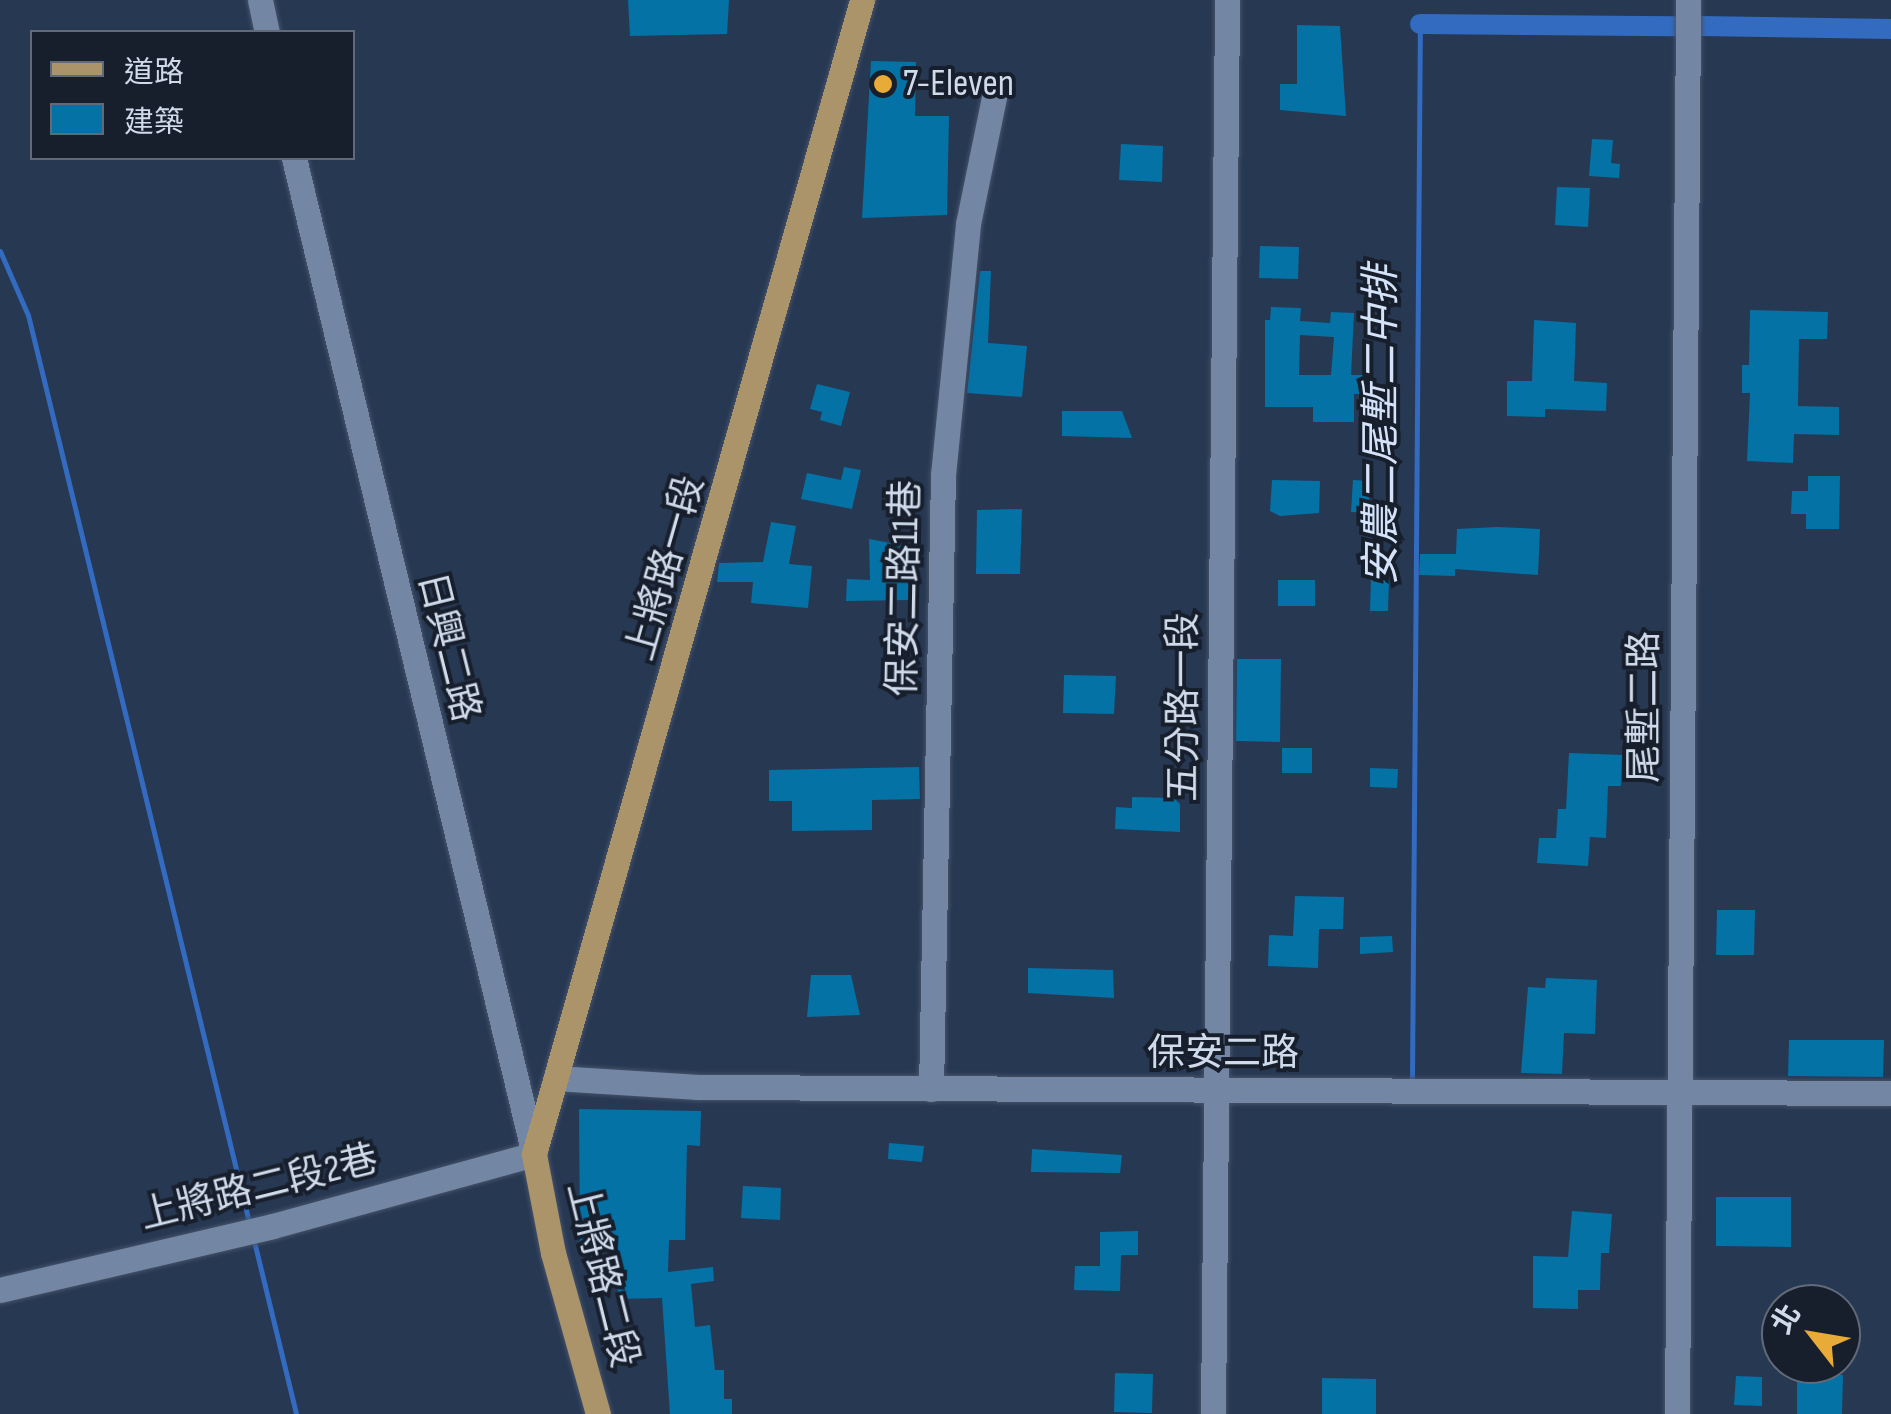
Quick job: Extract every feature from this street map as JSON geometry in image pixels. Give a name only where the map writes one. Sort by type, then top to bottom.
[{"type":"main road","name":"上將路一段","points":[[534,1154],[862,0]]},
{"type":"main road","name":"上將路二段","points":[[534,1154],[553,1253],[598,1414]]},
{"type":"street","points":[[260,0],[266,30]]},
{"type":"street","name":"五分路一段","points":[[1213,1414],[1227,0]]},
{"type":"street","name":"尾塹二路","points":[[1677,1414],[1688,0]]},
{"type":"street","name":"保安二路11巷","points":[[931,1089],[943,476],[968,224],[995,92]]},
{"type":"street","name":"日興二路","points":[[294,160],[534,1154]]},
{"type":"street","name":"保安二路","points":[[556,1078],[931,1089],[1891,1093]]},
{"type":"street","name":"上將路二段2巷","points":[[0,1290],[273,1226],[534,1154]]},
{"type":"building","points":[[628,0],[729,0],[727,34],[630,36]]},
{"type":"building","points":[[1297,25],[1340,26],[1346,116],[1280,110],[1280,84],[1297,84]]},
{"type":"building","points":[[871,61],[916,62],[915,116],[949,116],[947,215],[862,218]]},
{"type":"building","points":[[1592,139],[1613,140],[1611,163],[1620,164],[1619,178],[1589,176]]},
{"type":"building","points":[[1121,144],[1163,146],[1162,182],[1119,180]]},
{"type":"building","points":[[1557,187],[1590,188],[1588,227],[1555,225]]},
{"type":"building","points":[[1260,246],[1299,247],[1298,279],[1259,278]]},
{"type":"building","points":[[980,271],[991,271],[988,343],[1027,346],[1022,397],[967,393]]},
{"type":"building","points":[[1271,307],[1301,308],[1300,321],[1330,323],[1331,312],[1354,313],[1351,375],[1363,375],[1363,394],[1354,394],[1354,422],[1313,422],[1313,407],[1265,407],[1265,320],[1270,320]],"holes":[[[1300,335],[1334,337],[1331,375],[1299,375]]]},
{"type":"building","points":[[1750,310],[1828,312],[1827,339],[1799,339],[1798,406],[1839,407],[1839,435],[1794,434],[1793,463],[1747,461],[1750,393],[1742,393],[1742,365],[1749,365]]},
{"type":"building","points":[[1534,320],[1576,323],[1574,381],[1607,383],[1606,411],[1545,409],[1545,417],[1507,416],[1507,381],[1532,381]]},
{"type":"building","points":[[817,384],[850,392],[841,426],[820,420],[822,412],[810,409]]},
{"type":"building","points":[[1062,411],[1122,411],[1132,438],[1062,436]]},
{"type":"building","points":[[844,467],[861,470],[852,509],[801,499],[807,473],[841,480]]},
{"type":"building","points":[[1808,476],[1840,476],[1839,529],[1806,529],[1806,514],[1791,514],[1792,491],[1808,491]]},
{"type":"building","points":[[1272,480],[1320,481],[1319,513],[1280,516],[1270,511]]},
{"type":"building","points":[[1353,480],[1370,481],[1368,513],[1351,512]]},
{"type":"building","points":[[1022,509],[1020,574],[976,574],[977,510]]},
{"type":"building","points":[[771,522],[796,526],[789,564],[812,566],[808,608],[751,603],[753,582],[717,582],[719,563],[763,562]]},
{"type":"building","points":[[1457,529],[1540,529],[1538,575],[1455,569],[1455,576],[1419,575],[1420,554],[1456,554]]},
{"type":"building","points":[[869,539],[912,547],[909,600],[846,601],[847,579],[870,580]]},
{"type":"building","points":[[1371,578],[1389,579],[1388,611],[1370,611]]},
{"type":"building","points":[[1278,580],[1315,580],[1315,606],[1278,606]]},
{"type":"building","points":[[1237,659],[1281,659],[1280,742],[1236,741]]},
{"type":"building","points":[[1064,675],[1116,676],[1114,714],[1063,713]]},
{"type":"building","points":[[1282,748],[1312,748],[1312,773],[1282,773]]},
{"type":"building","points":[[1569,753],[1622,755],[1621,786],[1608,786],[1606,838],[1590,837],[1588,866],[1537,863],[1539,838],[1556,838],[1558,809],[1566,809]]},
{"type":"building","points":[[919,767],[920,799],[872,800],[872,830],[792,831],[792,801],[769,801],[769,770]]},
{"type":"building","points":[[1370,768],[1398,769],[1397,788],[1370,787]]},
{"type":"building","points":[[1132,797],[1174,798],[1180,804],[1180,832],[1115,829],[1116,807],[1132,808]]},
{"type":"building","points":[[1295,896],[1344,897],[1343,929],[1319,929],[1318,968],[1268,966],[1269,935],[1293,936]]},
{"type":"building","points":[[1717,910],[1755,910],[1754,955],[1716,955]]},
{"type":"building","points":[[1392,936],[1393,952],[1360,954],[1360,937]]},
{"type":"building","points":[[1028,968],[1113,970],[1114,998],[1028,993]]},
{"type":"building","points":[[811,975],[851,975],[860,1015],[807,1017]]},
{"type":"building","points":[[1546,978],[1597,980],[1595,1034],[1564,1033],[1562,1074],[1521,1073],[1528,987],[1545,988]]},
{"type":"building","points":[[1789,1040],[1884,1040],[1883,1077],[1788,1076]]},
{"type":"building","points":[[579,1109],[701,1111],[700,1146],[687,1145],[685,1240],[669,1240],[668,1272],[713,1267],[714,1281],[691,1284],[695,1327],[710,1325],[715,1370],[724,1370],[724,1399],[732,1399],[732,1414],[670,1414],[662,1298],[618,1299],[617,1242],[580,1242]]},
{"type":"building","points":[[889,1143],[924,1146],[922,1162],[888,1159]]},
{"type":"building","points":[[1032,1149],[1122,1155],[1120,1173],[1031,1172]]},
{"type":"building","points":[[743,1186],[781,1188],[780,1220],[741,1218]]},
{"type":"building","points":[[1716,1197],[1791,1197],[1791,1247],[1716,1246]]},
{"type":"building","points":[[1572,1211],[1612,1214],[1609,1253],[1601,1253],[1600,1290],[1578,1290],[1578,1309],[1533,1308],[1533,1256],[1568,1257]]},
{"type":"building","points":[[1138,1231],[1138,1255],[1121,1255],[1120,1291],[1074,1290],[1075,1266],[1100,1266],[1100,1232]]},
{"type":"building","points":[[1115,1373],[1153,1374],[1152,1413],[1114,1412]]},
{"type":"building","points":[[1736,1376],[1761,1377],[1762,1406],[1734,1405]]},
{"type":"building","points":[[1322,1378],[1376,1379],[1376,1414],[1322,1414]]},
{"type":"building","points":[[1797,1384],[1843,1384],[1842,1414],[1797,1414]]},
{"type":"waterway","name":"安農二尾塹二中排","points":[[1412,1079],[1420,24]]},
{"type":"waterway","name":"安農二尾塹二中排","points":[[1420,24],[1674,26]]},
{"type":"waterway","name":"安農二尾塹二中排","points":[[1699,26],[1891,29]]},
{"type":"waterway","points":[[0,251],[28,315],[249,1222]]},
{"type":"waterway","points":[[253,1237],[296,1414]]},
{"type":"place","name":"7-Eleven","points":[[883,84]]}]
